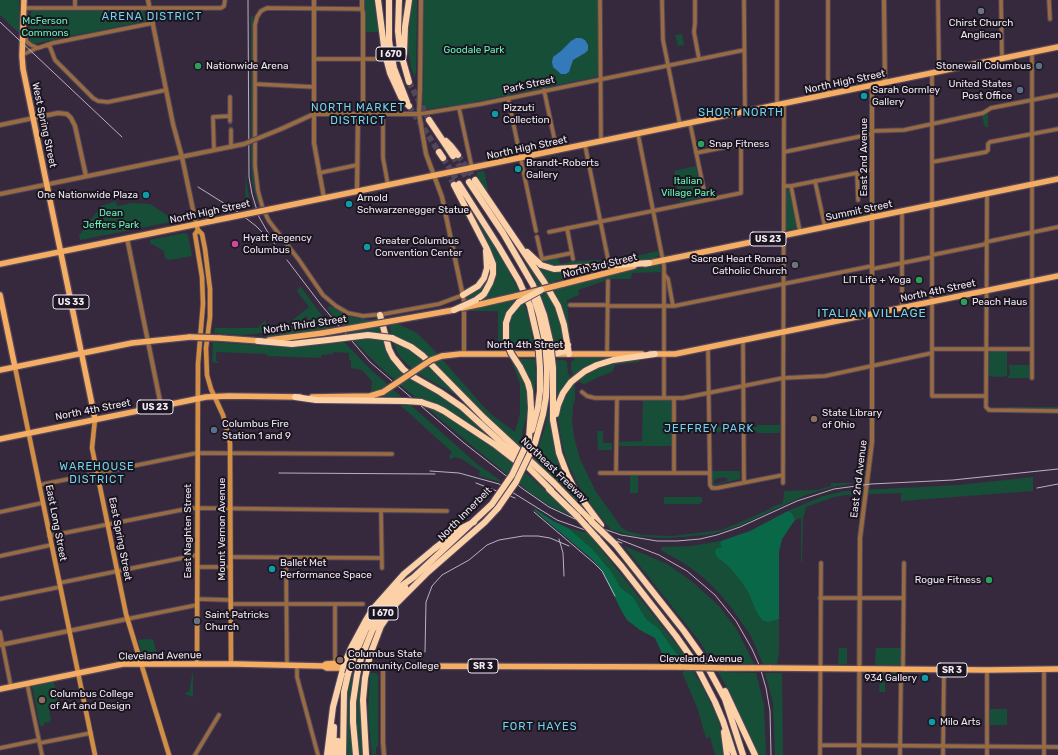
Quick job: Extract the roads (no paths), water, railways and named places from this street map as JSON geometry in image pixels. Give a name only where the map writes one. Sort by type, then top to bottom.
[{"type":"highway","name":"I 670","points":[[378,0],[385,54],[390,73],[401,98],[409,106],[400,86],[391,54],[389,40],[389,0]]},
{"type":"highway","name":"I 670","points":[[398,0],[399,36],[403,63],[409,82]]},
{"type":"highway","points":[[403,63],[405,27],[409,0]]},
{"type":"highway","points":[[429,120],[456,156]]},
{"type":"highway","points":[[438,152],[442,159]]},
{"type":"highway","name":"North Innerbelt","points":[[366,755],[363,708],[365,678],[370,655],[381,626],[396,604],[428,572],[485,522],[498,508],[516,482],[535,443],[543,414],[547,368],[541,305],[533,285],[521,263],[472,181],[503,221]]},
{"type":"highway","name":"North Innerbelt","points":[[343,755],[340,691],[347,678],[354,655],[366,629],[381,607],[397,589],[414,577],[492,504],[512,475],[529,439],[538,407],[540,391],[547,368],[545,341],[519,280],[500,246],[456,184],[481,238]]},
{"type":"highway","points":[[503,221],[534,260],[545,267],[561,269],[649,263]]},
{"type":"highway","points":[[503,221],[558,306],[564,325],[569,354]]},
{"type":"highway","points":[[462,295],[478,286],[486,273],[486,255],[481,238]]},
{"type":"highway","points":[[454,310],[480,301],[492,279],[493,269],[488,249],[481,238]]},
{"type":"highway","points":[[529,439],[531,408],[530,390],[526,378],[511,353],[506,340],[506,323],[509,314],[518,299],[541,290]]},
{"type":"highway","points":[[382,314],[392,348],[404,365],[412,373],[451,394],[484,418]]},
{"type":"highway","points":[[382,314],[389,349],[393,357],[403,369],[413,377],[440,392],[462,407],[524,462],[551,490]]},
{"type":"highway","name":"Northeast Freeway","points":[[258,341],[292,344],[368,335],[392,338],[423,356],[484,418],[554,483],[615,544],[684,631],[701,655],[730,712],[743,755]]},
{"type":"highway","points":[[555,354],[565,351],[568,345]]},
{"type":"highway","points":[[554,428],[558,405],[563,393],[567,387],[581,374],[608,361],[655,354]]},
{"type":"highway","name":"I 670","points":[[547,368],[554,428],[559,453],[567,474],[579,497],[615,544]]},
{"type":"highway","name":"Northeast Freeway","points":[[296,397],[316,400],[421,402],[436,407],[494,444],[551,490],[578,517],[622,567],[695,663],[715,702],[734,755]]},
{"type":"highway","points":[[333,755],[344,665],[357,634],[372,610],[404,574],[460,529],[474,522]]},
{"type":"highway","name":"I 670","points":[[356,755],[353,702],[356,678],[362,655],[372,631],[379,620],[414,577]]},
{"type":"highway","points":[[716,682],[724,688],[755,755]]},
{"type":"highway","points":[[327,755],[340,691]]},
{"type":"highway","points":[[338,755],[340,691]]},
{"type":"highway","points":[[715,702],[724,732],[727,755]]},
{"type":"main road","name":"West Spring Street","points":[[24,0],[22,55],[23,69],[60,252]]},
{"type":"main road","name":"North High Street","points":[[0,264],[127,238],[197,227],[227,218],[282,206],[601,142],[1058,47]]},
{"type":"main road","name":"Summit Street","points":[[663,260],[1058,179]]},
{"type":"main road","name":"East Naghten Street","points":[[197,227],[195,234],[202,277],[203,304],[197,399],[197,664]]},
{"type":"main road","name":"Mount Vernon Avenue","points":[[197,227],[202,234],[210,289],[210,316],[206,357],[207,375],[226,424],[231,453],[231,664]]},
{"type":"main road","name":"East Spring Street","points":[[60,252],[95,419],[92,444],[127,619],[169,755]]},
{"type":"main road","name":"North 3rd Street","points":[[541,290],[607,272],[663,260]]},
{"type":"main road","name":"North 4th Street","points":[[0,438],[197,399],[215,397],[370,396],[383,392],[431,360],[442,356],[464,354],[675,354],[1058,276]]},
{"type":"main road","name":"East Long Street","points":[[0,295],[95,755]]},
{"type":"main road","points":[[480,301],[518,299]]},
{"type":"main road","name":"North Third Street","points":[[0,370],[148,340],[182,337],[258,341],[300,337],[454,310]]},
{"type":"main road","points":[[199,352],[203,353],[206,357]]},
{"type":"main road","name":"Cleveland Avenue","points":[[323,666],[326,664],[340,663],[344,665],[383,666],[944,670],[1058,669]]},
{"type":"main road","name":"Cleveland Avenue","points":[[0,689],[120,665],[231,664],[323,666],[327,668],[340,668],[344,665]]},
{"type":"street","points":[[75,0],[75,8]]},
{"type":"street","points":[[148,0],[166,90],[197,227]]},
{"type":"street","points":[[24,8],[221,8],[224,6],[225,0]]},
{"type":"street","points":[[314,0],[314,149],[324,198]]},
{"type":"street","points":[[357,191],[363,59],[362,0]]},
{"type":"street","points":[[421,0],[419,114],[426,154],[442,198],[462,295],[464,308],[464,354]]},
{"type":"street","points":[[600,0],[601,142]]},
{"type":"street","points":[[662,0],[663,40],[680,125]]},
{"type":"street","points":[[696,0],[694,32],[699,59]]},
{"type":"street","points":[[744,0],[745,112]]},
{"type":"street","points":[[777,0],[777,105]]},
{"type":"street","points":[[828,0],[828,94]]},
{"type":"street","points":[[884,0],[885,83]]},
{"type":"street","points":[[938,0],[939,72]]},
{"type":"street","points":[[1001,0],[1002,58]]},
{"type":"street","points":[[1049,0],[1050,19]]},
{"type":"street","points":[[362,10],[267,8],[258,14],[255,25],[256,179],[261,202],[267,217],[323,295],[342,310],[356,315],[382,314],[439,304],[462,295]]},
{"type":"street","points":[[22,55],[47,45],[153,23]]},
{"type":"street","points":[[24,33],[27,42],[38,48]]},
{"type":"street","points":[[47,45],[50,48],[55,60],[93,98],[98,101],[108,102],[166,90]]},
{"type":"street","name":"Park Street","points":[[314,114],[419,114],[459,108],[744,50]]},
{"type":"street","points":[[1032,52],[1032,378]]},
{"type":"street","points":[[314,59],[382,59]]},
{"type":"street","points":[[932,73],[932,396],[986,396]]},
{"type":"street","points":[[255,84],[314,87]]},
{"type":"street","name":"East 2nd Avenue","points":[[859,755],[860,538],[872,442],[872,85]]},
{"type":"street","points":[[544,90],[557,150]]},
{"type":"street","points":[[784,152],[872,132],[900,131],[984,113],[989,109],[1058,95]]},
{"type":"street","points":[[230,98],[230,121]]},
{"type":"street","points":[[508,98],[536,231]]},
{"type":"street","points":[[783,482],[784,104]]},
{"type":"street","points":[[459,108],[472,168]]},
{"type":"street","points":[[0,125],[58,113],[65,113],[72,118],[75,126],[86,176]]},
{"type":"street","points":[[0,194],[244,144],[314,114]]},
{"type":"street","points":[[383,114],[383,158],[388,185]]},
{"type":"street","points":[[214,150],[213,117],[230,116]]},
{"type":"street","points":[[690,123],[706,200]]},
{"type":"street","points":[[932,162],[986,152],[990,142],[1058,129]]},
{"type":"street","points":[[231,130],[231,147]]},
{"type":"street","points":[[638,134],[663,260],[664,398]]},
{"type":"street","points":[[549,232],[741,193],[741,144],[696,153]]},
{"type":"street","points":[[585,145],[608,259]]},
{"type":"street","points":[[319,173],[357,165]]},
{"type":"street","points":[[784,186],[791,186],[872,170]]},
{"type":"street","points":[[857,172],[858,200]]},
{"type":"street","points":[[815,181],[825,227]]},
{"type":"street","points":[[791,186],[800,232]]},
{"type":"street","points":[[987,194],[986,407],[988,410],[1058,411]]},
{"type":"street","points":[[902,211],[902,308]]},
{"type":"street","points":[[567,228],[573,259]]},
{"type":"street","points":[[570,305],[673,306],[902,263],[1058,228]]},
{"type":"street","points":[[537,237],[542,259],[572,253]]},
{"type":"street","points":[[127,238],[161,406]]},
{"type":"street","points":[[664,274],[668,279],[673,306]]},
{"type":"street","points":[[607,354],[608,281]]},
{"type":"street","points":[[743,340],[744,482]]},
{"type":"street","points":[[708,347],[710,485],[714,488],[783,475]]},
{"type":"street","points":[[582,392],[590,397],[674,399],[784,378],[825,376],[932,351],[1032,349]]},
{"type":"street","points":[[616,473],[617,398]]},
{"type":"street","points":[[674,399],[674,473]]},
{"type":"street","points":[[39,485],[197,453],[392,454]]},
{"type":"street","points":[[600,473],[709,473]]},
{"type":"street","points":[[0,512],[42,504]]},
{"type":"street","points":[[49,536],[185,509],[197,508],[447,511]]},
{"type":"street","points":[[382,510],[382,568]]},
{"type":"street","points":[[0,556],[51,545]]},
{"type":"street","points":[[0,599],[117,571],[197,555]]},
{"type":"street","points":[[231,557],[382,558]]},
{"type":"street","points":[[286,557],[287,666]]},
{"type":"street","points":[[820,755],[821,563]]},
{"type":"street","points":[[900,755],[904,563]]},
{"type":"street","points":[[197,567],[231,568]]},
{"type":"street","points":[[820,598],[904,598]]},
{"type":"street","points":[[1,644],[127,619],[197,602],[363,604]]},
{"type":"street","points":[[335,604],[335,663]]},
{"type":"street","points":[[0,632],[1,644],[11,687]]},
{"type":"street","points":[[297,666],[297,677],[318,755]]},
{"type":"street","points":[[383,666],[384,755]]},
{"type":"street","points":[[943,755],[944,670]]},
{"type":"street","points":[[987,670],[987,755]]},
{"type":"street","points":[[1044,670],[1044,755]]},
{"type":"street","points":[[27,683],[42,755]]},
{"type":"street","points":[[195,755],[219,715]]},
{"type":"street","points":[[0,748],[90,733]]},
{"type":"street","points":[[820,745],[1058,747]]},
{"type":"water","points":[[576,38],[585,40],[588,45],[588,50],[573,60],[569,72],[566,74],[561,74],[553,67],[553,57]]},
{"type":"tunnel","points":[[409,82],[429,120]]},
{"type":"tunnel","points":[[409,106],[439,152]]},
{"type":"tunnel","points":[[230,121],[231,130]]},
{"type":"tunnel","points":[[458,155],[475,180]]},
{"type":"tunnel","points":[[453,156],[469,182]]},
{"type":"tunnel","points":[[443,158],[459,184]]},
{"type":"tunnel","points":[[447,171],[454,185]]},
{"type":"railway","points":[[248,0],[249,177],[252,194],[259,217],[278,250]]},
{"type":"railway","points":[[0,22],[122,137]]},
{"type":"railway","points":[[198,187],[238,212],[265,235]]},
{"type":"railway","points":[[287,260],[322,306],[370,362],[464,443],[523,489],[549,507],[575,519],[621,535],[657,541],[700,539],[740,527],[797,501],[834,489],[871,484],[953,480],[1058,469]]},
{"type":"railway","points":[[430,471],[459,473],[499,484],[557,520],[622,543]]},
{"type":"railway","points":[[279,473],[435,474]]},
{"type":"railway","points":[[476,483],[515,498]]},
{"type":"railway","points":[[1037,488],[1058,484]]},
{"type":"railway","points":[[534,512],[602,571],[615,596]]},
{"type":"railway","points":[[425,652],[426,602],[432,586],[442,575],[469,560],[487,545],[499,540],[523,536],[538,536],[550,538],[569,546]]},
{"type":"railway","points":[[559,539],[563,553],[564,576]]},
{"type":"railway","points":[[618,539],[659,555],[687,571],[715,595],[736,621],[752,649],[760,667],[766,688],[770,711],[771,755]]},
{"type":"place","name":"Chirst Church Anglican","points":[[981,11]]},
{"type":"place","name":"Nationwide Arena","points":[[198,66]]},
{"type":"place","name":"Stonewall Columbus","points":[[1039,66]]},
{"type":"place","name":"United States Post Office","points":[[1020,90]]},
{"type":"place","name":"Sarah Gormley Gallery","points":[[864,96]]},
{"type":"place","name":"Pizzuti Collection","points":[[495,114]]},
{"type":"place","name":"Snap Fitness","points":[[701,144]]},
{"type":"place","name":"Brandt-Roberts Gallery","points":[[518,169]]},
{"type":"place","name":"One Nationwide Plaza","points":[[146,195]]},
{"type":"place","name":"Arnold Schwarzenegger Statue","points":[[349,204]]},
{"type":"place","name":"Hyatt Regency Columbus","points":[[235,244]]},
{"type":"place","name":"Greater Columbus Convention Center","points":[[367,247]]},
{"type":"place","name":"Sacred Heart Roman Catholic Church","points":[[795,265]]},
{"type":"place","name":"LIT Life + Yoga","points":[[919,280]]},
{"type":"place","name":"Peach Haus","points":[[964,302]]},
{"type":"place","name":"State Library of Ohio","points":[[814,419]]},
{"type":"place","name":"Columbus Fire Station 1 and 9","points":[[214,430]]},
{"type":"place","name":"Ballet Met Performance Space","points":[[272,569]]},
{"type":"place","name":"Rogue Fitness","points":[[989,580]]},
{"type":"place","name":"Saint Patricks Church","points":[[197,621]]},
{"type":"place","name":"Columbus State Community College","points":[[340,660]]},
{"type":"place","name":"934 Gallery","points":[[925,678]]},
{"type":"place","name":"Columbus College of Art and Design","points":[[42,700]]},
{"type":"place","name":"Milo Arts","points":[[932,722]]},
{"type":"district","name":"ARENA DISTRICT","points":[[152,17]]},
{"type":"district","name":"SHORT NORTH","points":[[741,113]]},
{"type":"district","name":"NORTH MARKET DISTRICT","points":[[358,114]]},
{"type":"district","name":"ITALIAN VILLAGE","points":[[872,314]]},
{"type":"district","name":"JEFFREY PARK","points":[[709,429]]},
{"type":"district","name":"WAREHOUSE DISTRICT","points":[[97,473]]},
{"type":"district","name":"FORT HAYES","points":[[540,727]]},
{"type":"park label","name":"McFerson Commons","points":[[45,26]]},
{"type":"park label","name":"Goodale Park","points":[[474,50]]},
{"type":"park label","name":"Italian Village Park","points":[[688,186]]},
{"type":"park label","name":"Dean Jeffers Park","points":[[111,218]]}]
